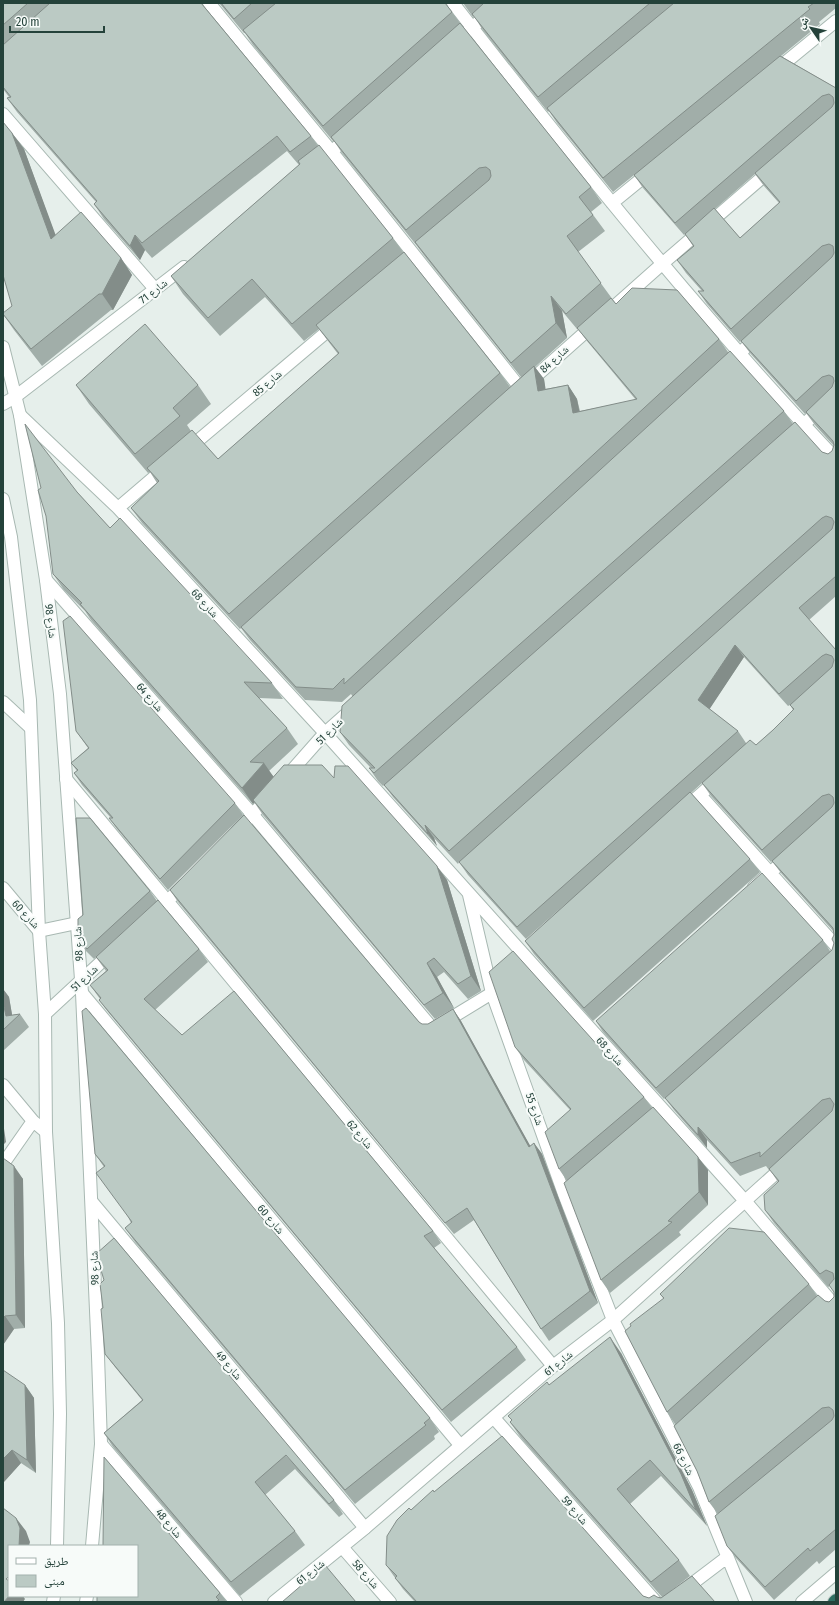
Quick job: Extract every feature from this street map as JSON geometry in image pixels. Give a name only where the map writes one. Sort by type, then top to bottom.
[{"type":"street","points":[[208,3],[332,152],[412,260],[427,248]]},
{"type":"street","points":[[453,3],[550,119],[612,203],[662,264],[739,354],[836,459]]},
{"type":"street","points":[[449,48],[500,3]]},
{"type":"street","points":[[764,80],[836,21]]},
{"type":"street","points":[[243,44],[254,35]]},
{"type":"street","points":[[3,114],[155,289]]},
{"type":"street","points":[[307,172],[361,126]]},
{"type":"street","name":"شارع 84","points":[[412,260],[518,392],[780,162]]},
{"type":"street","points":[[612,203],[661,163]]},
{"type":"street","name":"شارع 71","points":[[3,404],[15,397],[193,260]]},
{"type":"street","name":"شارع 85","points":[[118,508],[343,319]]},
{"type":"street","points":[[716,375],[768,327]]},
{"type":"street","name":"شارع 98","points":[[3,347],[20,415],[46,580],[60,694],[77,923],[92,1202],[101,1444],[92,1545]]},
{"type":"street","points":[[780,446],[836,394]]},
{"type":"street","name":"شارع 68","points":[[20,415],[118,508],[325,733],[592,1032],[660,1113],[832,1294],[836,1307]]},
{"type":"street","points":[[3,499],[11,537],[30,700],[39,931],[45,1014],[46,1132],[58,1324],[60,1414],[57,1545]]},
{"type":"street","name":"شارع 64","points":[[46,580],[253,814],[433,1029],[492,992]]},
{"type":"street","points":[[239,640],[251,630]]},
{"type":"street","name":"شارع 51","points":[[226,842],[325,733],[360,701]]},
{"type":"street","points":[[3,702],[31,728]]},
{"type":"street","points":[[676,816],[730,769]]},
{"type":"street","name":"شارع 62","points":[[66,779],[553,1366]]},
{"type":"street","points":[[382,797],[394,787]]},
{"type":"street","points":[[700,795],[836,946]]},
{"type":"street","points":[[746,894],[797,848]]},
{"type":"street","points":[[454,877],[466,867]]},
{"type":"street","points":[[144,923],[194,875]]},
{"type":"street","name":"شارع 60","points":[[3,888],[39,931],[77,923]]},
{"type":"street","name":"شارع 55","points":[[469,894],[492,992],[564,1194],[613,1320]]},
{"type":"street","points":[[522,953],[534,942]]},
{"type":"street","name":"شارع 51","points":[[45,1014],[81,987],[121,944]]},
{"type":"street","name":"شارع 60","points":[[81,987],[460,1445]]},
{"type":"street","points":[[592,1032],[604,1021]]},
{"type":"street","points":[[3,1085],[33,1121],[46,1132]]},
{"type":"street","points":[[660,1113],[675,1100]]},
{"type":"street","points":[[3,1164],[33,1121]]},
{"type":"street","name":"شارع 61","points":[[274,1602],[365,1528],[553,1366],[613,1320],[746,1202],[796,1155]]},
{"type":"street","points":[[564,1194],[576,1184]]},
{"type":"street","name":"شارع 49","points":[[92,1202],[365,1528]]},
{"type":"street","points":[[816,1308],[832,1294]]},
{"type":"street","name":"شارع 66","points":[[613,1320],[676,1434],[715,1527],[726,1558],[746,1602]]},
{"type":"street","name":"شارع 59","points":[[494,1418],[656,1602]]},
{"type":"street","name":"شارع 48","points":[[101,1444],[236,1602]]},
{"type":"street","points":[[715,1527],[727,1517]]},
{"type":"street","name":"شارع 58","points":[[342,1547],[390,1602]]},
{"type":"street","points":[[668,1602],[726,1558]]},
{"type":"street","points":[[802,1602],[836,1573]]},
{"type":"building","points":[[3,3],[28,3],[3,25]]},
{"type":"building","points":[[50,3],[201,3],[311,136],[290,152],[277,136],[142,243],[135,235],[130,246],[94,204],[97,201],[7,98],[11,97],[3,87],[3,45]]},
{"type":"building","points":[[221,3],[252,3],[234,19]]},
{"type":"building","points":[[276,3],[445,3],[452,12],[323,126],[243,30]]},
{"type":"building","points":[[484,3],[650,3],[538,97],[472,14]]},
{"type":"building","points":[[674,3],[814,3],[808,7],[810,9],[603,178],[547,108]]},
{"type":"building","points":[[460,23],[591,187],[579,197],[593,215],[567,236],[601,283],[566,314],[551,296],[556,323],[511,363],[415,242],[489,180],[491,176],[490,170],[486,167],[479,168],[406,230],[331,137]]},
{"type":"building","points":[[780,56],[836,88],[836,576],[799,608],[836,650],[836,1529],[810,1551],[808,1548],[765,1587],[727,1546],[715,1516],[832,1420],[834,1416],[833,1410],[829,1407],[822,1408],[709,1502],[697,1471],[674,1426],[818,1295],[825,1301],[829,1302],[834,1297],[834,1292],[829,1285],[834,1279],[833,1273],[826,1270],[820,1274],[765,1210],[764,1195],[779,1181],[769,1169],[832,1111],[834,1104],[830,1098],[822,1100],[760,1157],[760,1152],[731,1163],[698,1127],[698,1135],[665,1098],[832,950],[834,943],[832,939],[834,935],[833,928],[772,861],[832,807],[834,803],[833,797],[829,794],[822,796],[762,850],[702,783],[750,740],[756,745],[773,730],[794,709],[790,705],[832,667],[834,660],[832,656],[826,654],[822,656],[779,694],[735,645],[698,700],[738,731],[517,927],[459,862],[832,529],[834,522],[832,518],[826,516],[822,518],[449,851],[425,825],[428,834],[384,785],[795,422],[822,452],[828,454],[832,451],[834,445],[833,441],[806,412],[832,387],[834,381],[833,377],[829,375],[822,377],[796,401],[741,341],[832,257],[834,253],[833,246],[829,244],[822,246],[731,329],[698,291],[704,291],[677,260],[694,246],[685,234],[714,208],[740,238],[780,202],[755,173],[832,107],[834,103],[833,97],[829,94],[822,96],[675,223],[634,175]]},
{"type":"building","points":[[3,122],[12,133],[51,239],[81,212],[121,258],[102,294],[99,294],[31,349],[3,314],[12,306],[3,275]]},
{"type":"building","points":[[319,145],[393,238],[292,324],[252,279],[208,318],[171,276],[300,164],[298,161]]},
{"type":"building","points":[[404,252],[500,373],[229,614],[131,508],[159,481],[147,468],[192,430],[218,459],[339,353],[316,325]]},
{"type":"building","points":[[632,288],[677,290],[719,339],[344,684],[344,678],[333,689],[296,687],[241,627],[534,366],[538,391],[568,385],[573,413],[637,399],[577,328],[611,298],[616,304]]},
{"type":"building","points":[[145,324],[198,385],[173,408],[180,416],[135,454],[76,385]]},
{"type":"building","points":[[730,351],[784,411],[374,773],[369,768],[375,768],[340,732],[342,706]]},
{"type":"building","points":[[25,424],[77,492],[110,528],[120,518],[272,683],[244,682],[287,728],[250,762],[264,763],[242,788],[80,604],[82,603],[53,574],[46,516],[38,490],[41,488]]},
{"type":"building","points":[[70,616],[235,803],[160,879],[109,818],[113,818],[74,773],[78,770],[71,763],[89,748],[76,731],[63,621]]},
{"type":"building","points":[[284,765],[322,765],[334,778],[335,766],[348,766],[437,866],[471,976],[458,984],[434,958],[427,963],[443,993],[424,1005],[253,800]]},
{"type":"building","points":[[690,792],[750,859],[584,1008],[525,941]]},
{"type":"building","points":[[244,815],[419,1022],[422,1024],[428,1024],[453,1009],[529,1147],[534,1143],[590,1291],[541,1329],[467,1208],[445,1223],[170,890]]},
{"type":"building","points":[[76,818],[90,818],[150,891],[87,949],[80,941],[79,936],[83,932],[78,927],[78,919],[83,915]]},
{"type":"building","points":[[762,873],[823,940],[656,1088],[596,1021]]},
{"type":"building","points":[[158,900],[199,949],[144,999],[182,1035],[234,991],[433,1231],[424,1236],[517,1347],[442,1410],[99,1000],[101,998],[90,985],[108,970],[96,957]]},
{"type":"building","points":[[513,951],[644,1097],[559,1169],[545,1132],[571,1109],[515,1047],[489,972]]},
{"type":"building","points":[[3,1002],[6,1016],[20,1014],[3,1030]]},
{"type":"building","points":[[86,1008],[430,1418],[424,1423],[426,1425],[345,1490],[125,1228],[132,1222],[96,1173],[105,1166],[95,1154],[82,1011]]},
{"type":"building","points":[[653,1107],[698,1157],[699,1192],[668,1221],[672,1222],[601,1280],[564,1183]]},
{"type":"building","points":[[3,1158],[14,1166],[16,1315],[5,1316],[3,1318]]},
{"type":"building","points":[[729,1228],[764,1232],[809,1284],[667,1412],[625,1331],[631,1326],[630,1324],[664,1298],[660,1294]]},
{"type":"building","points":[[114,1238],[334,1500],[329,1504],[286,1455],[255,1482],[295,1531],[231,1582],[104,1433],[143,1400],[105,1354],[101,1309],[103,1308],[100,1284],[104,1280],[96,1254]]},
{"type":"building","points":[[610,1337],[681,1474],[696,1510],[650,1460],[617,1489],[679,1560],[651,1582],[510,1422],[512,1420],[508,1416],[547,1382],[549,1385]]},
{"type":"building","points":[[3,1370],[25,1385],[27,1460],[12,1450],[3,1459]]},
{"type":"building","points":[[502,1436],[643,1596],[649,1598],[654,1595],[661,1598],[692,1576],[715,1602],[417,1602],[395,1578],[397,1576],[386,1565],[387,1536],[397,1520],[409,1508],[411,1510],[433,1490],[434,1492]]},
{"type":"building","points":[[104,1457],[220,1593],[216,1597],[219,1600],[216,1602],[97,1602],[97,1597],[138,1597],[138,1545],[103,1545]]},
{"type":"building","points":[[3,1508],[16,1518],[20,1528],[19,1545],[8,1545],[8,1577],[6,1579],[8,1580],[8,1597],[3,1602]]},
{"type":"building","points":[[325,1565],[356,1602],[282,1602]]}]
